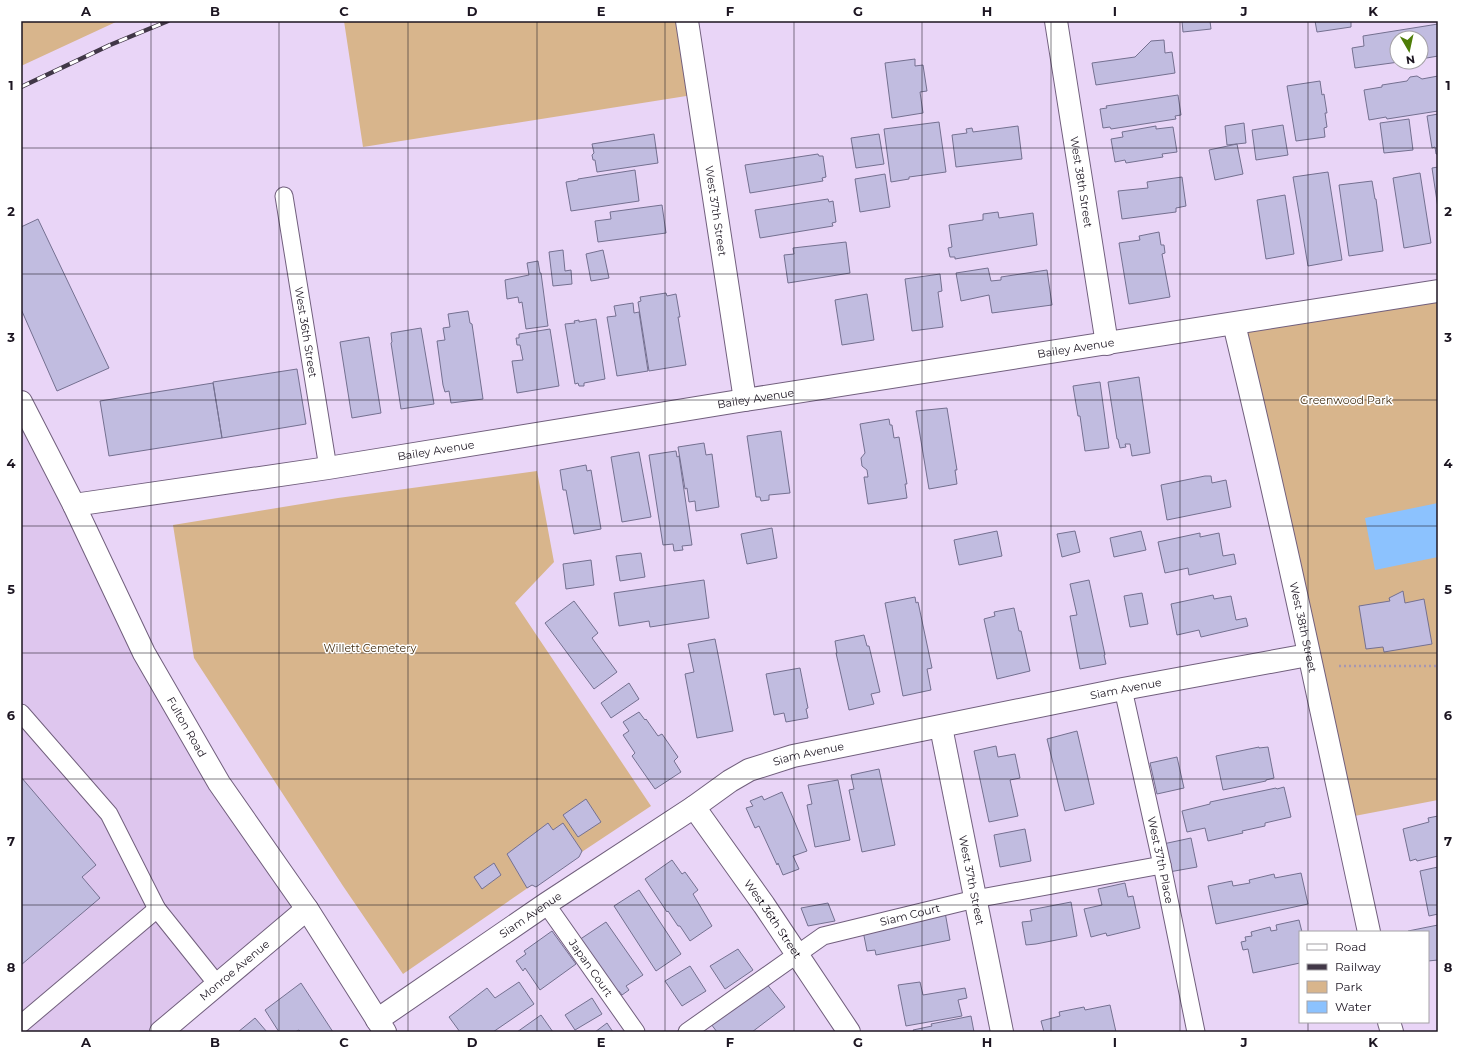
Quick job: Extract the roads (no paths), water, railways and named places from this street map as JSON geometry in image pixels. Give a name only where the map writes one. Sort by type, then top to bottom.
[{"type":"street","name":"West 37th Street","points":[[687,21],[746,400]]},
{"type":"street","name":"West 38th Street","points":[[1056,21],[1107,344]]},
{"type":"street","name":"Bailey Avenue","points":[[74,505],[328,468],[746,400],[1438,291]]},
{"type":"street","name":"West 38th Street","points":[[1234,324],[1279,516],[1308,655],[1370,931]]},
{"type":"street","name":"Fulton Road","points":[[21,402],[74,505],[144,653],[219,783],[307,908],[381,1026]]},
{"type":"street","name":"Siam Avenue","points":[[381,1026],[546,904],[694,807],[730,781],[750,770],[793,756],[1123,689],[1308,655]]},
{"type":"street","name":"West 37th Street","points":[[941,727],[1002,1032]]},
{"type":"street","name":"West 36th Street","points":[[694,807],[764,905],[849,1032]]},
{"type":"street","name":"Monroe Avenue","points":[[161,1032],[307,908]]},
{"type":"lane","name":"West 36th Street","points":[[284,196],[328,468]]},
{"type":"lane","name":"West 37th Place","points":[[1123,689],[1162,865],[1196,1032]]},
{"type":"lane","points":[[21,713],[109,814],[157,909],[217,984]]},
{"type":"lane","name":"Siam Court","points":[[686,1032],[823,936],[975,899],[1162,865]]},
{"type":"lane","name":"Japan Court","points":[[546,904],[636,1032]]},
{"type":"lane","points":[[21,1024],[157,909]]},
{"type":"water","points":[[1438,503],[1438,557],[1375,570],[1365,518]]},
{"type":"railway","points":[[21,87],[110,45],[168,21]]},
{"type":"park label","name":"Greenwood Park","points":[[1346,400]]},
{"type":"park label","name":"Willett Cemetery","points":[[370,648]]}]
